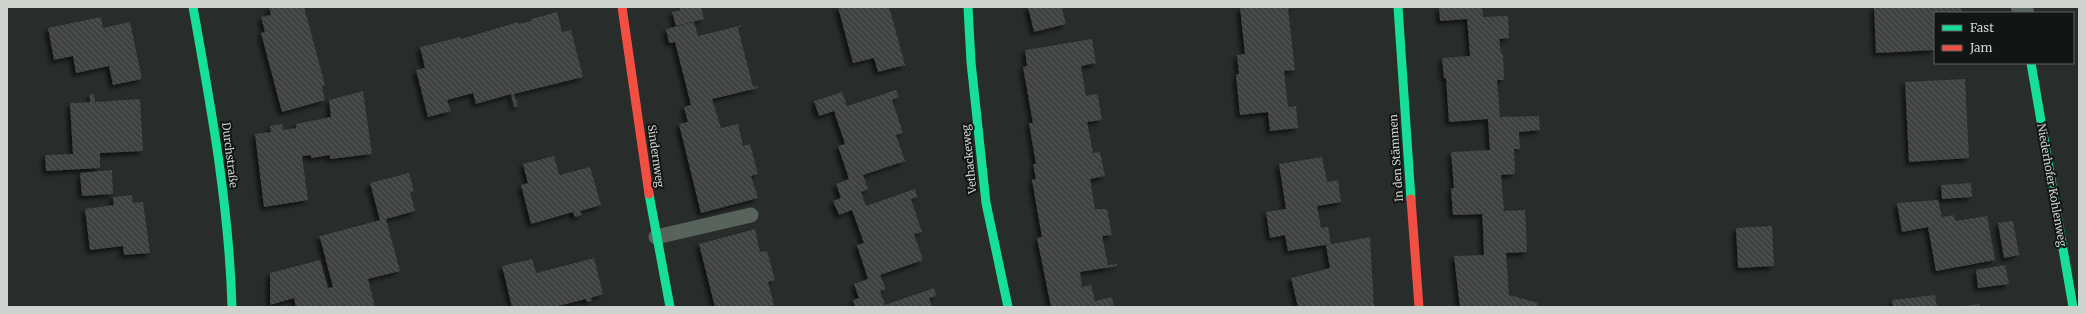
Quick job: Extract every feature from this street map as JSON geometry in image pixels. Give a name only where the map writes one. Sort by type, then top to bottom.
[{"type":"street","name":"Durchstraße","points":[[193,7],[215,127],[232,270],[232,307]]},
{"type":"street","name":"Sindernweg","points":[[622,7],[656,237],[670,307]]},
{"type":"street","name":"Vethackeweg","points":[[968,7],[971,62],[986,203],[1008,307]]},
{"type":"street","name":"In den Stämmen","points":[[1398,7],[1419,307]]},
{"type":"street","name":"Niederhofer Kohlenweg","points":[[2032,64],[2073,307]]},
{"type":"lane","points":[[656,237],[751,215]]},
{"type":"building","points":[[269,7],[304,7],[325,85],[322,86],[325,100],[282,112],[261,33],[265,32],[261,17],[271,15]]},
{"type":"building","points":[[681,7],[701,7],[704,19],[676,26],[672,12],[680,10]]},
{"type":"building","points":[[838,7],[889,7],[905,65],[878,72],[874,58],[853,63]]},
{"type":"building","points":[[1028,7],[1069,7],[1062,9],[1066,24],[1034,32]]},
{"type":"building","points":[[1240,7],[1299,7],[1288,9],[1295,70],[1284,71],[1288,107],[1296,106],[1298,128],[1270,131],[1268,112],[1240,115],[1236,75],[1239,74],[1237,55],[1245,54]]},
{"type":"building","points":[[1439,7],[1482,7],[1483,17],[1508,16],[1509,38],[1499,39],[1501,54],[1503,54],[1504,80],[1497,80],[1500,117],[1539,116],[1540,130],[1519,132],[1520,149],[1514,149],[1515,174],[1501,175],[1504,211],[1525,210],[1527,252],[1506,253],[1509,295],[1538,303],[1537,307],[1460,307],[1454,256],[1484,255],[1483,229],[1482,214],[1453,215],[1451,189],[1454,188],[1451,152],[1490,150],[1488,119],[1449,122],[1446,78],[1444,78],[1442,58],[1470,56],[1469,41],[1467,19],[1440,21]]},
{"type":"building","points":[[1874,7],[1961,7],[1962,12],[1934,12],[1934,50],[1876,53]]},
{"type":"building","points":[[557,12],[562,32],[571,30],[583,77],[514,94],[518,106],[516,107],[514,107],[511,94],[476,104],[473,93],[447,100],[451,111],[428,117],[416,70],[425,68],[420,47],[460,37],[461,39],[518,22],[518,24],[531,21],[531,19]]},
{"type":"building","points":[[101,17],[103,28],[130,22],[142,79],[113,85],[109,66],[76,73],[73,56],[54,60],[48,28]]},
{"type":"building","points":[[694,22],[698,36],[743,25],[738,28],[753,87],[758,86],[758,88],[712,99],[721,128],[738,124],[743,146],[750,144],[758,174],[751,176],[758,198],[701,213],[679,124],[688,122],[684,107],[691,105],[675,42],[669,43],[666,29]]},
{"type":"building","points":[[1092,39],[1096,63],[1081,66],[1086,96],[1096,94],[1098,96],[1102,120],[1087,122],[1093,153],[1100,152],[1105,176],[1090,179],[1095,209],[1107,209],[1112,235],[1102,236],[1108,265],[1117,264],[1117,266],[1080,272],[1082,287],[1091,285],[1095,301],[1112,297],[1114,307],[1051,307],[1037,238],[1042,237],[1032,180],[1036,179],[1033,164],[1036,164],[1029,123],[1033,123],[1023,67],[1027,66],[1025,50]]},
{"type":"building","points":[[1965,79],[1969,158],[1909,162],[1905,82]]},
{"type":"building","points":[[896,90],[899,97],[892,100],[903,133],[896,135],[905,161],[863,175],[868,189],[861,192],[866,206],[915,189],[917,197],[911,199],[922,232],[914,234],[923,260],[880,275],[886,289],[880,291],[885,305],[934,288],[936,296],[929,298],[932,307],[855,307],[853,300],[859,298],[854,284],[868,279],[857,245],[864,243],[852,210],[839,215],[833,201],[841,198],[836,184],[849,179],[838,146],[845,144],[834,111],[819,116],[814,101],[842,92],[847,106]]},
{"type":"building","points":[[363,91],[372,154],[330,159],[330,155],[311,158],[311,155],[302,156],[308,200],[264,207],[255,134],[271,132],[270,126],[282,124],[283,130],[296,128],[296,124],[331,117],[329,100]]},
{"type":"building","points":[[90,94],[94,94],[95,102],[140,99],[143,151],[100,153],[100,168],[46,171],[45,155],[73,154],[70,103],[90,102]]},
{"type":"building","points":[[554,156],[559,175],[590,167],[601,205],[580,211],[582,215],[575,217],[573,212],[531,224],[521,185],[528,183],[523,164]]},
{"type":"building","points":[[1322,157],[1327,182],[1338,180],[1341,202],[1317,206],[1321,228],[1328,227],[1331,244],[1288,251],[1285,235],[1270,238],[1266,212],[1286,209],[1279,164]]},
{"type":"building","points":[[112,170],[113,194],[82,196],[80,173]]},
{"type":"building","points":[[409,173],[414,191],[410,192],[415,211],[386,219],[400,271],[368,279],[375,307],[296,307],[294,298],[270,305],[270,273],[320,260],[328,288],[333,287],[320,238],[317,237],[380,220],[370,183]]},
{"type":"building","points":[[1971,183],[1972,197],[1942,199],[1941,185]]},
{"type":"building","points":[[132,195],[133,203],[143,202],[150,253],[124,255],[123,246],[90,250],[85,209],[114,205],[113,197]]},
{"type":"building","points":[[1938,200],[1942,217],[1954,215],[1955,221],[1987,216],[1995,260],[1936,271],[1928,227],[1902,232],[1897,203]]},
{"type":"building","points":[[2013,221],[2019,255],[2004,258],[1998,223]]},
{"type":"building","points":[[1772,226],[1774,266],[1738,268],[1736,228]]},
{"type":"building","points":[[755,229],[760,252],[767,251],[775,280],[768,282],[774,305],[765,307],[715,307],[699,244]]},
{"type":"building","points":[[1370,237],[1374,307],[1298,307],[1291,278],[1330,268],[1326,245]]},
{"type":"building","points":[[594,258],[603,294],[591,298],[592,301],[587,302],[586,299],[554,307],[512,307],[502,266],[532,259],[536,273]]},
{"type":"building","points":[[2005,265],[2009,284],[1978,288],[1976,270]]},
{"type":"building","points":[[1935,295],[1937,307],[1893,307],[1892,300]]},
{"type":"building","points":[[1979,304],[1979,307],[1965,307],[1965,306]]},
{"type":"traffic: fast","points":[[193,7],[223,194],[232,307]]},
{"type":"traffic: fast","points":[[968,7],[971,62],[986,203],[1008,307]]},
{"type":"traffic: fast","points":[[1398,7],[1411,199]]},
{"type":"traffic: fast","points":[[2031,64],[2073,307]]},
{"type":"traffic: fast","points":[[649,194],[670,307]]},
{"type":"traffic: jam","points":[[622,7],[649,194]]},
{"type":"traffic: jam","points":[[1411,199],[1419,307]]}]
